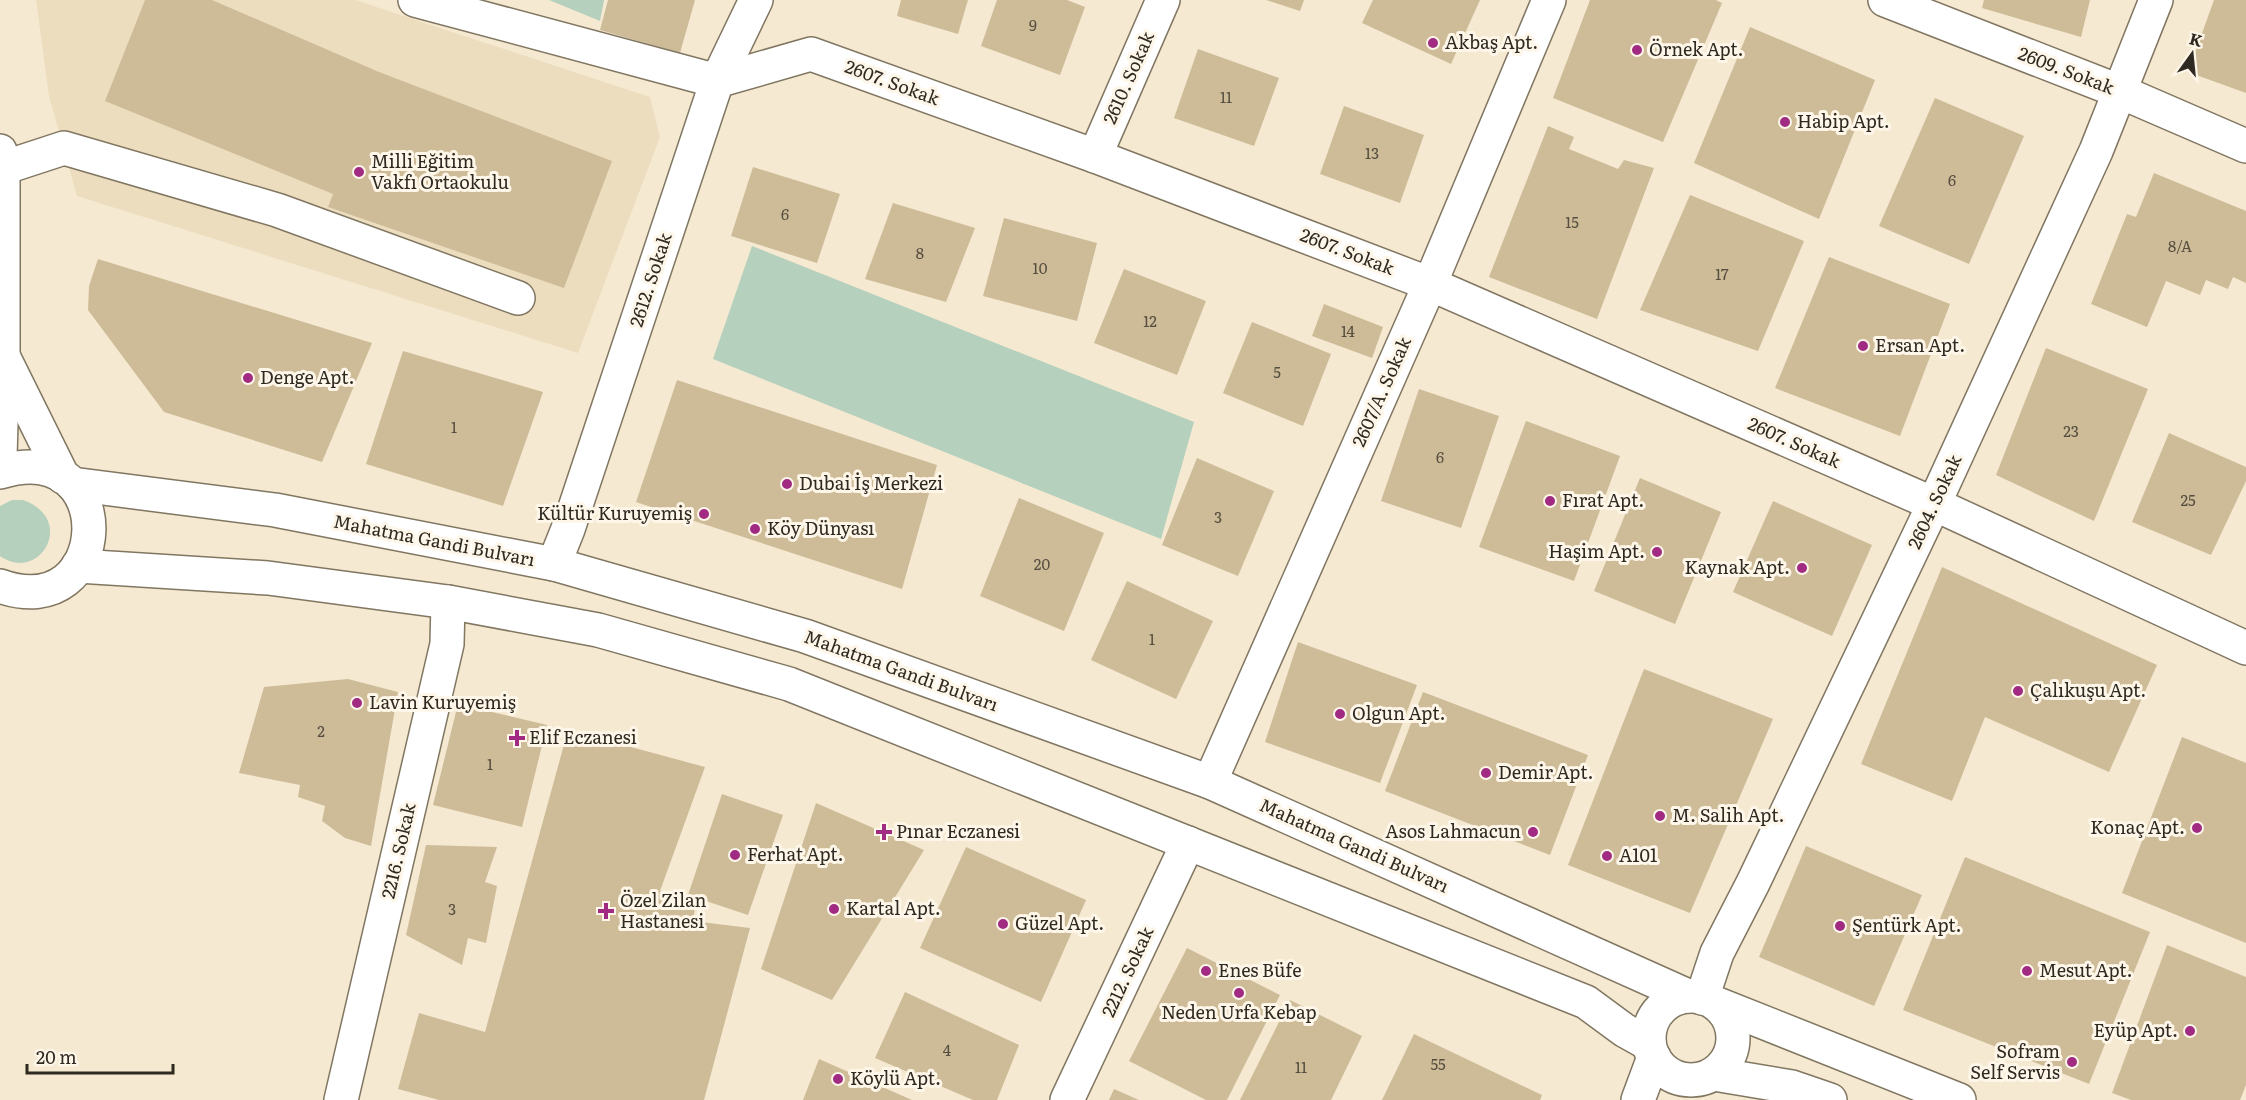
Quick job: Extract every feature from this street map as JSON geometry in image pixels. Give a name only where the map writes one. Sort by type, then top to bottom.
[{"type":"street","name":"2612. Sokak","points":[[554,564],[568,529],[717,81],[756,0]]},
{"type":"street","name":"2610. Sokak","points":[[1095,156],[1163,0]]},
{"type":"street","name":"2607/A. Sokak","points":[[1210,782],[1430,284],[1549,0]]},
{"type":"street","name":"2609. Sokak","points":[[1885,0],[2121,92],[2246,146]]},
{"type":"street","name":"2604. Sokak","points":[[1702,999],[1717,953],[1934,504],[2096,151],[2156,0]]},
{"type":"street","points":[[422,1],[717,81]]},
{"type":"street","name":"2607. Sokak","points":[[717,81],[811,54],[1095,156],[1430,284],[1934,504],[2246,648]]},
{"type":"street","points":[[0,457],[3,356],[1,160],[64,148],[278,210],[518,298]]},
{"type":"street","points":[[0,586],[17,592],[34,592],[66,579],[78,566],[86,551],[90,534],[89,516],[83,499],[68,481],[3,356]]},
{"type":"street","name":"Mahatma Gandi Bulvarı","points":[[0,471],[32,466],[48,470],[68,481],[275,510],[554,564],[805,636],[1210,782],[1702,999],[1959,1100]]},
{"type":"street","points":[[78,566],[268,578],[448,602],[598,630],[789,684],[1586,1002],[1652,1050],[1662,1068],[1673,1076],[1699,1084],[1792,1087],[1830,1100]]},
{"type":"street","name":"2216. Sokak","points":[[341,1100],[447,644],[448,602]]},
{"type":"street","name":"2212. Sokak","points":[[1067,1100],[1188,843]]},
{"type":"street","points":[[1638,1100],[1652,1050],[1650,1031],[1654,1018],[1663,1007],[1675,1000],[1702,999],[1725,1012],[1728,1019],[1733,1039],[1731,1053],[1724,1065],[1699,1084]]},
{"type":"shaded area","name":"Milli Eğitim Vakfı Ortaokulu","points":[[36,0],[355,0],[650,97],[660,137],[578,353],[77,196],[49,96]]},
{"type":"green space","points":[[549,0],[604,0],[600,21]]},
{"type":"green space","points":[[752,246],[1194,422],[1161,539],[713,359]]},
{"type":"green space","points":[[12,500],[23,500],[39,509],[48,521],[50,533],[47,546],[39,556],[28,562],[15,562],[0,556],[0,506]]},
{"type":"building","points":[[145,0],[212,0],[379,72],[612,161],[564,288],[328,207],[333,194],[105,101]]},
{"type":"building","points":[[608,0],[695,0],[680,53],[600,30]]},
{"type":"building","points":[[901,0],[968,0],[958,34],[897,16]]},
{"type":"building","points":[[997,0],[1067,0],[1085,7],[1060,75],[981,46]]},
{"type":"building","points":[[1266,0],[1304,0],[1300,11]]},
{"type":"building","name":"Akbaş Apt.","points":[[1373,0],[1480,0],[1451,64],[1362,23]]},
{"type":"building","name":"Örnek Apt.","points":[[1590,0],[1716,0],[1722,3],[1663,142],[1553,98]]},
{"type":"building","points":[[1984,0],[2090,0],[2081,37],[1982,8]]},
{"type":"building","points":[[2214,0],[2246,0],[2246,93],[2188,72]]},
{"type":"building","name":"Habip Apt.","points":[[1750,27],[1875,80],[1819,219],[1694,163]]},
{"type":"building","points":[[1198,49],[1279,78],[1254,146],[1174,118]]},
{"type":"building","points":[[1935,98],[2024,136],[1969,264],[1879,226]]},
{"type":"building","points":[[1344,106],[1424,135],[1400,203],[1320,174]]},
{"type":"building","points":[[1548,126],[1574,137],[1569,149],[1618,169],[1624,160],[1654,168],[1597,319],[1489,277]]},
{"type":"building","points":[[753,167],[840,194],[817,263],[731,236]]},
{"type":"building","points":[[2154,173],[2246,211],[2246,283],[2233,277],[2228,289],[2206,280],[2200,295],[2166,281],[2147,327],[2091,304],[2127,214],[2136,217]]},
{"type":"building","points":[[1690,195],[1804,241],[1758,351],[1640,310]]},
{"type":"building","points":[[893,203],[975,228],[946,302],[865,279]]},
{"type":"building","points":[[1004,218],[1097,243],[1077,321],[983,296]]},
{"type":"building","name":"Ersan Apt.","points":[[1829,257],[1950,304],[1900,436],[1775,388]]},
{"type":"building","name":"Denge Apt.","points":[[98,259],[372,343],[322,462],[164,412],[88,310],[89,286]]},
{"type":"building","points":[[1124,269],[1206,301],[1177,375],[1094,343]]},
{"type":"building","points":[[1324,304],[1383,327],[1372,358],[1312,336]]},
{"type":"building","points":[[1252,322],[1331,354],[1303,426],[1223,393]]},
{"type":"building","points":[[2046,348],[2148,389],[2094,521],[1996,475]]},
{"type":"building","points":[[403,351],[543,392],[503,506],[366,464]]},
{"type":"building","name":"Dubai İş Merkezi","points":[[677,380],[937,465],[902,589],[636,502]]},
{"type":"building","points":[[1419,389],[1499,416],[1461,528],[1381,501]]},
{"type":"building","name":"Fırat Apt.","points":[[1526,421],[1620,456],[1574,581],[1479,547]]},
{"type":"building","points":[[2169,433],[2246,467],[2246,481],[2211,555],[2132,522]]},
{"type":"building","points":[[1197,458],[1274,491],[1238,576],[1162,545]]},
{"type":"building","name":"Haşim Apt.","points":[[1640,478],[1721,512],[1675,624],[1594,591]]},
{"type":"building","points":[[1019,498],[1104,533],[1064,631],[980,596]]},
{"type":"building","name":"Kaynak Apt.","points":[[1773,501],[1872,545],[1832,636],[1733,592]]},
{"type":"building","name":"Çalıkuşu Apt.","points":[[1942,567],[2157,665],[2109,772],[1985,717],[1952,801],[1861,764]]},
{"type":"building","points":[[1127,581],[1213,621],[1176,699],[1091,660]]},
{"type":"building","name":"Olgun Apt.","points":[[1298,642],[1417,685],[1380,783],[1265,742]]},
{"type":"building","name":"M. Salih Apt.","points":[[1644,669],[1773,719],[1690,913],[1568,865]]},
{"type":"building","points":[[348,679],[398,692],[371,846],[345,838],[322,821],[325,806],[298,797],[300,785],[239,773],[264,687]]},
{"type":"building","name":"Demir Apt.","points":[[1423,692],[1588,755],[1550,855],[1385,791]]},
{"type":"building","points":[[458,704],[547,725],[522,827],[433,805]]},
{"type":"building","name":"Özel Zilan Hastanesi","points":[[568,730],[705,767],[660,891],[696,901],[693,921],[750,928],[704,1100],[439,1100],[398,1089],[419,1013],[485,1032]]},
{"type":"building","name":"Konaç Apt.","points":[[2182,737],[2246,763],[2246,943],[2122,893]]},
{"type":"building","name":"Ferhat Apt.","points":[[722,794],[783,815],[748,915],[688,895]]},
{"type":"building","name":"Kartal Apt.","points":[[816,803],[924,850],[832,1000],[761,969]]},
{"type":"building","points":[[426,845],[497,847],[485,882],[497,886],[486,943],[468,938],[462,965],[406,935]]},
{"type":"building","name":"Şentürk Apt.","points":[[1806,846],[1922,895],[1874,1006],[1759,957]]},
{"type":"building","name":"Güzel Apt.","points":[[966,847],[1086,900],[1041,1002],[920,948]]},
{"type":"building","name":"Mesut Apt.","points":[[1965,857],[2150,932],[2089,1084],[1903,1010]]},
{"type":"building","name":"Eyüp Apt.","points":[[2167,945],[2246,977],[2246,1085],[2240,1100],[2131,1100],[2112,1093]]},
{"type":"building","points":[[1187,948],[1280,995],[1227,1100],[1206,1100],[1129,1061]]},
{"type":"building","points":[[905,992],[1019,1045],[997,1100],[973,1100],[875,1058]]},
{"type":"building","points":[[1290,1000],[1362,1036],[1331,1100],[1240,1100]]},
{"type":"building","points":[[1414,1034],[1542,1095],[1540,1100],[1382,1100]]},
{"type":"building","name":"Köylü Apt.","points":[[819,1059],[912,1100],[803,1100]]},
{"type":"building","points":[[1114,1089],[1139,1100],[1109,1100]]},
{"type":"place","name":"Akbaş Apt.","points":[[1433,43]]},
{"type":"place","name":"Örnek Apt.","points":[[1637,50]]},
{"type":"place","name":"Habip Apt.","points":[[1785,122]]},
{"type":"place","name":"Milli Eğitim Vakfı Ortaokulu","points":[[359,172]]},
{"type":"place","name":"Ersan Apt.","points":[[1863,346]]},
{"type":"place","name":"Denge Apt.","points":[[248,378]]},
{"type":"place","name":"Dubai İş Merkezi","points":[[787,484]]},
{"type":"place","name":"Fırat Apt.","points":[[1550,501]]},
{"type":"place","name":"Kültür Kuruyemiş","points":[[704,514]]},
{"type":"place","name":"Köy Dünyası","points":[[755,529]]},
{"type":"place","name":"Haşim Apt.","points":[[1657,552]]},
{"type":"place","name":"Kaynak Apt.","points":[[1802,568]]},
{"type":"place","name":"Çalıkuşu Apt.","points":[[2018,691]]},
{"type":"place","name":"Lavin Kuruyemiş","points":[[357,703]]},
{"type":"place","name":"Olgun Apt.","points":[[1340,714]]},
{"type":"place","name":"Elif Eczanesi","points":[[517,738]]},
{"type":"place","name":"Demir Apt.","points":[[1486,773]]},
{"type":"place","name":"M. Salih Apt.","points":[[1660,816]]},
{"type":"place","name":"Konaç Apt.","points":[[2197,828]]},
{"type":"place","name":"Pınar Eczanesi","points":[[884,832]]},
{"type":"place","name":"Asos Lahmacun","points":[[1533,832]]},
{"type":"place","name":"Ferhat Apt.","points":[[735,855]]},
{"type":"place","name":"A101","points":[[1607,856]]},
{"type":"place","name":"Kartal Apt.","points":[[834,909]]},
{"type":"place","name":"Özel Zilan Hastanesi","points":[[606,911]]},
{"type":"place","name":"Güzel Apt.","points":[[1003,924]]},
{"type":"place","name":"Şentürk Apt.","points":[[1840,926]]},
{"type":"place","name":"Enes Büfe","points":[[1206,971]]},
{"type":"place","name":"Mesut Apt.","points":[[2027,971]]},
{"type":"place","name":"Neden Urfa Kebap","points":[[1239,993]]},
{"type":"place","name":"Eyüp Apt.","points":[[2190,1031]]},
{"type":"place","name":"Sofram Self Servis","points":[[2072,1062]]},
{"type":"place","name":"Köylü Apt.","points":[[838,1079]]}]
